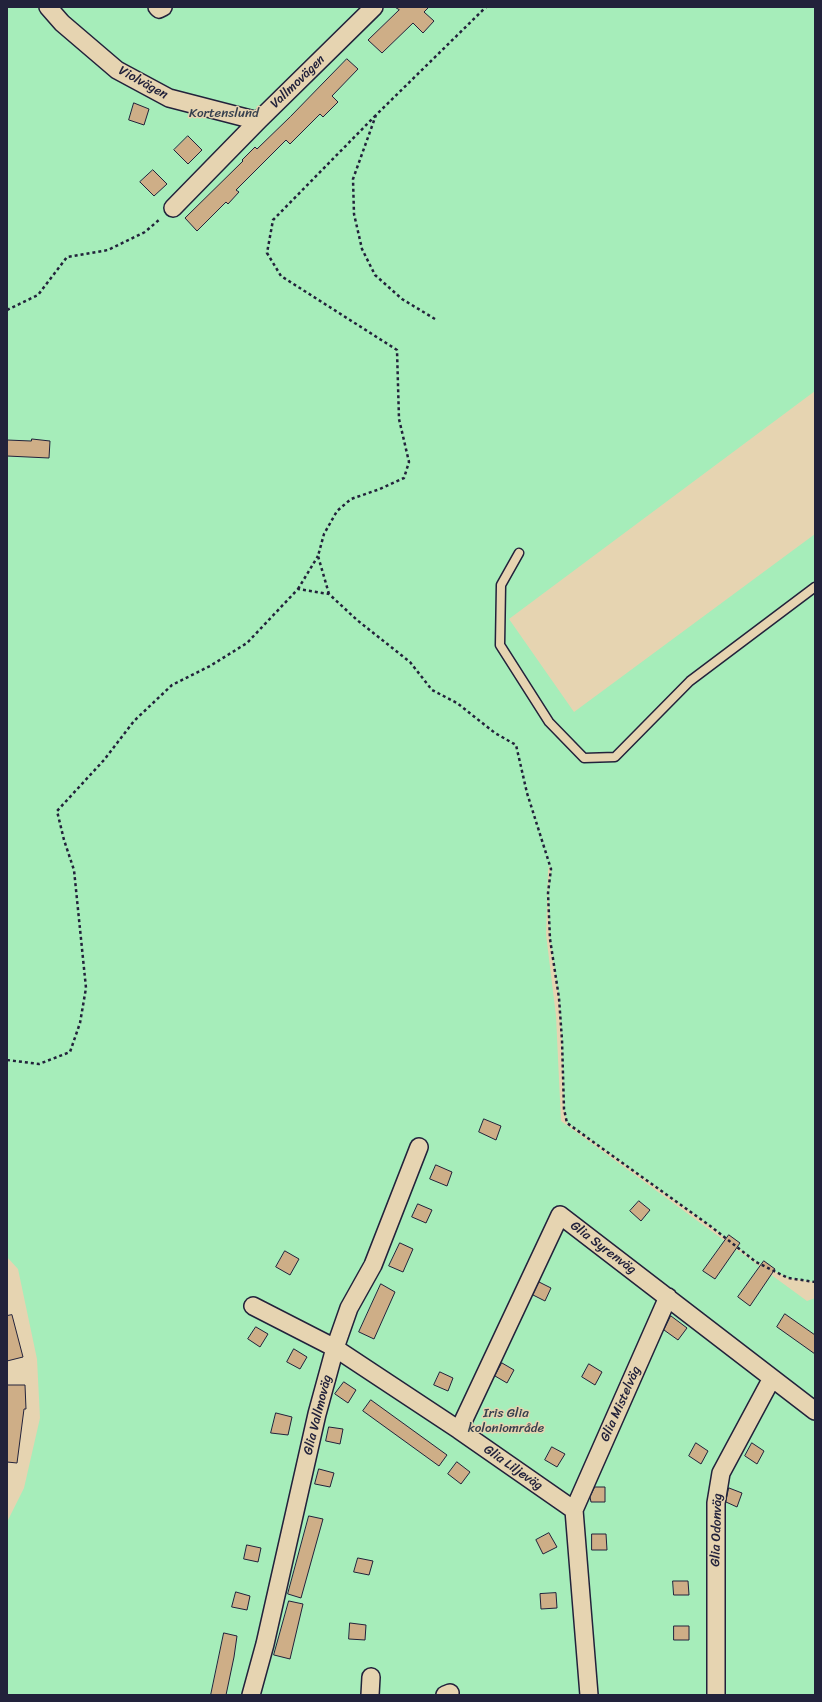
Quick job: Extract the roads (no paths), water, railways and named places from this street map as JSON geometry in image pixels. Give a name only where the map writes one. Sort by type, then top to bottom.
[{"type":"street","name":"Violvägen","points":[[48,7],[62,23],[117,70],[169,98],[258,121]]},
{"type":"street","name":"Vallmovägen","points":[[173,208],[258,121],[374,7]]},
{"type":"street","name":"Glia Vallmoväg","points":[[251,1695],[266,1644],[314,1429],[335,1348],[349,1308],[373,1266],[419,1147]]},
{"type":"street","name":"Glia Syrenväg","points":[[459,1430],[560,1215],[815,1411]]},
{"type":"street","name":"Glia Mistelväg","points":[[574,1510],[668,1297]]},
{"type":"street","name":"Glia Liljeväg","points":[[253,1306],[335,1348],[459,1430],[574,1510]]},
{"type":"street","name":"Glia Odonväg","points":[[716,1695],[716,1503],[721,1473],[772,1378]]},
{"type":"street","points":[[574,1510],[589,1695]]},
{"type":"street","points":[[370,1695],[371,1677]]},
{"type":"lane","points":[[519,553],[501,585],[500,645],[550,722],[584,758],[615,757],[690,681],[815,586]]},
{"type":"park label","name":"Kortenslund","points":[[224,114]]},
{"type":"park label","name":"Iris Glia koloniområde","points":[[506,1422]]}]
